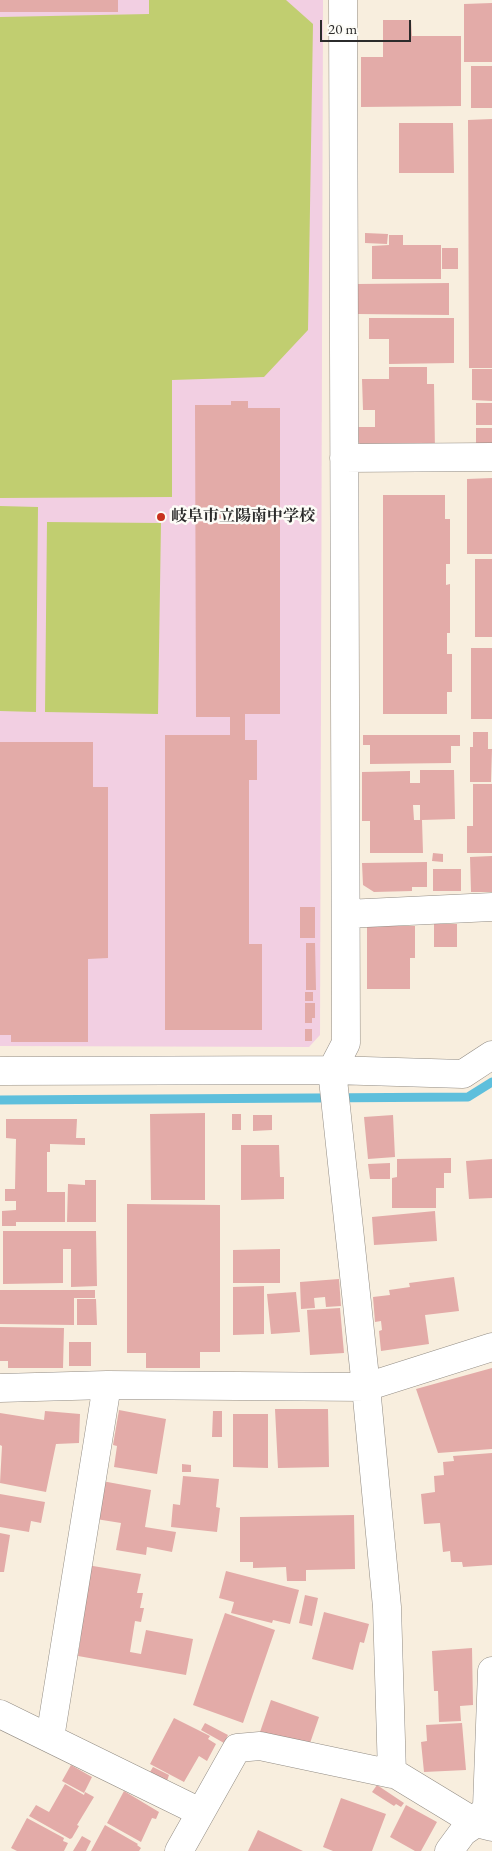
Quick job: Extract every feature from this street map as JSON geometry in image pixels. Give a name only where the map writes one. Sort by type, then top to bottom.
[{"type":"street","points":[[343,0],[346,1043],[332,1070],[366,1387],[387,1607],[392,1774]]},
{"type":"street","points":[[344,458],[492,457]]},
{"type":"street","points":[[346,914],[492,907]]},
{"type":"street","points":[[0,1071],[332,1070],[464,1074],[492,1055]]},
{"type":"street","points":[[0,1388],[107,1385],[366,1387],[492,1347]]},
{"type":"street","points":[[50,1738],[107,1385]]},
{"type":"street","points":[[484,1825],[487,1807],[492,1671]]},
{"type":"street","points":[[0,1714],[200,1812]]},
{"type":"street","points":[[179,1851],[237,1748],[260,1746],[392,1774],[484,1825]]},
{"type":"street","points":[[449,1851],[464,1832],[484,1825]]},
{"type":"shaded area","name":"岐阜市立陽南中学校","points":[[0,0],[323,0],[320,1035],[309,1047],[0,1046]]},
{"type":"green space","points":[[149,0],[286,0],[313,24],[308,330],[264,377],[172,380],[172,497],[0,498],[0,17],[149,14]]},
{"type":"green space","points":[[0,506],[38,507],[36,712],[0,711]]},
{"type":"green space","points":[[47,522],[161,523],[158,714],[45,712]]},
{"type":"building","points":[[0,0],[118,0],[118,12],[0,12]]},
{"type":"building","points":[[492,3],[492,62],[464,62],[464,4]]},
{"type":"building","points":[[383,20],[411,20],[412,36],[461,36],[461,106],[361,107],[361,57],[383,57]]},
{"type":"building","points":[[471,66],[492,66],[492,108],[471,108]]},
{"type":"building","points":[[492,119],[492,368],[469,368],[468,120]]},
{"type":"building","points":[[399,123],[453,123],[454,173],[399,173]]},
{"type":"building","points":[[365,233],[388,234],[387,244],[365,243]]},
{"type":"building","points":[[389,235],[403,235],[403,245],[441,245],[441,279],[372,279],[372,246],[389,245]]},
{"type":"building","points":[[442,248],[458,248],[458,269],[442,269]]},
{"type":"building","points":[[449,283],[449,315],[358,314],[358,284]]},
{"type":"building","points":[[369,318],[454,318],[454,363],[389,364],[389,339],[369,339]]},
{"type":"building","points":[[389,367],[427,367],[427,384],[434,384],[435,452],[369,452],[358,442],[358,427],[375,427],[375,410],[363,410],[362,379],[389,379]]},
{"type":"building","points":[[472,369],[492,369],[492,401],[472,400]]},
{"type":"building","points":[[231,401],[248,401],[248,408],[280,408],[280,714],[245,714],[245,740],[257,740],[257,780],[249,780],[249,944],[262,944],[262,1030],[165,1030],[165,735],[230,735],[230,717],[196,717],[195,405],[231,405]]},
{"type":"building","points":[[476,403],[492,403],[492,425],[476,425]]},
{"type":"building","points":[[476,428],[492,428],[492,451],[476,451]]},
{"type":"building","points":[[492,478],[492,554],[467,554],[467,479]]},
{"type":"building","points":[[383,495],[445,495],[445,519],[450,519],[450,564],[446,564],[446,585],[450,584],[450,633],[447,633],[447,654],[452,654],[452,692],[447,692],[447,714],[383,714]]},
{"type":"building","points":[[475,559],[492,559],[492,637],[475,637]]},
{"type":"building","points":[[471,648],[492,648],[492,719],[471,719]]},
{"type":"building","points":[[473,732],[488,732],[488,749],[492,749],[491,782],[470,782],[470,747],[473,747]]},
{"type":"building","points":[[363,735],[460,735],[460,746],[451,746],[451,763],[370,764],[370,745],[363,745]]},
{"type":"building","points":[[0,742],[93,742],[93,787],[108,787],[108,958],[88,959],[88,1042],[11,1042],[11,1035],[0,1035]]},
{"type":"building","points":[[420,770],[454,770],[455,819],[422,820],[423,853],[370,853],[370,821],[362,821],[362,772],[410,771],[410,783],[420,783]],"holes":[[[413,805],[420,805],[420,820],[414,820]]]},
{"type":"building","points":[[473,784],[492,784],[492,853],[467,853],[467,826],[473,826]]},
{"type":"building","points":[[433,853],[443,854],[443,862],[432,861]]},
{"type":"building","points":[[492,856],[492,892],[471,892],[470,857]]},
{"type":"building","points":[[427,862],[427,887],[412,887],[412,891],[374,892],[363,885],[362,863]]},
{"type":"building","points":[[433,869],[461,869],[461,891],[433,891]]},
{"type":"building","points":[[300,907],[315,907],[315,938],[300,938]]},
{"type":"building","points":[[434,924],[457,924],[457,947],[434,947]]},
{"type":"building","points":[[367,926],[415,926],[415,958],[410,958],[410,989],[367,989]]},
{"type":"building","points":[[306,943],[315,943],[316,990],[306,990]]},
{"type":"building","points":[[305,992],[313,992],[313,1001],[305,1001]]},
{"type":"building","points":[[305,1003],[315,1003],[315,1018],[312,1018],[312,1023],[305,1023]]},
{"type":"building","points":[[305,1029],[312,1029],[312,1041],[305,1041]]},
{"type":"building","points":[[205,1113],[205,1200],[151,1200],[150,1114]]},
{"type":"building","points":[[232,1114],[241,1114],[241,1130],[232,1130]]},
{"type":"building","points":[[253,1115],[272,1115],[272,1130],[253,1131]]},
{"type":"building","points":[[393,1115],[395,1157],[368,1159],[364,1117]]},
{"type":"building","points":[[6,1119],[77,1119],[76,1138],[85,1138],[85,1145],[50,1144],[50,1152],[47,1152],[47,1192],[65,1192],[65,1222],[16,1222],[16,1226],[2,1226],[2,1211],[16,1210],[16,1201],[5,1201],[5,1189],[15,1189],[16,1139],[6,1138]]},
{"type":"building","points":[[241,1145],[279,1145],[280,1177],[284,1177],[284,1199],[241,1200]]},
{"type":"building","points":[[451,1158],[451,1173],[444,1173],[444,1188],[436,1188],[436,1208],[392,1208],[392,1178],[397,1177],[397,1159]]},
{"type":"building","points":[[492,1159],[492,1198],[469,1199],[466,1161]]},
{"type":"building","points":[[390,1163],[390,1179],[370,1179],[368,1164]]},
{"type":"building","points":[[85,1180],[96,1180],[96,1222],[67,1222],[68,1184],[85,1185]]},
{"type":"building","points":[[127,1204],[220,1205],[220,1352],[200,1352],[200,1368],[146,1368],[146,1353],[127,1353]]},
{"type":"building","points":[[435,1211],[437,1241],[374,1245],[372,1217]]},
{"type":"building","points":[[3,1231],[96,1231],[97,1286],[71,1287],[71,1249],[63,1249],[63,1283],[3,1284]]},
{"type":"building","points":[[280,1249],[280,1283],[233,1283],[233,1250]]},
{"type":"building","points":[[454,1277],[459,1311],[425,1315],[429,1344],[381,1351],[379,1331],[382,1330],[381,1321],[375,1322],[373,1297],[390,1295],[389,1290],[410,1287],[409,1283]]},
{"type":"building","points":[[339,1279],[341,1306],[326,1307],[325,1297],[314,1298],[315,1308],[301,1309],[300,1282]]},
{"type":"building","points":[[264,1286],[264,1334],[233,1335],[233,1287]]},
{"type":"building","points":[[0,1290],[95,1290],[95,1298],[74,1298],[74,1325],[0,1324]]},
{"type":"building","points":[[296,1292],[300,1332],[271,1334],[267,1294]]},
{"type":"building","points":[[77,1299],[96,1299],[97,1325],[77,1325]]},
{"type":"building","points":[[340,1308],[344,1353],[310,1355],[307,1310]]},
{"type":"building","points":[[0,1327],[64,1328],[63,1368],[8,1368],[8,1361],[0,1361]]},
{"type":"building","points":[[69,1342],[91,1342],[91,1366],[69,1366]]},
{"type":"building","points":[[492,1368],[492,1449],[438,1453],[416,1389]]},
{"type":"building","points":[[275,1409],[328,1409],[329,1467],[278,1468]]},
{"type":"building","points":[[119,1410],[166,1419],[157,1474],[114,1467],[117,1446],[113,1445]]},
{"type":"building","points":[[45,1411],[80,1414],[79,1443],[56,1444],[46,1492],[0,1483],[2,1446],[0,1445],[0,1413],[44,1420]]},
{"type":"building","points":[[213,1411],[222,1411],[222,1437],[212,1437]]},
{"type":"building","points":[[233,1414],[268,1414],[268,1468],[233,1467]]},
{"type":"building","points":[[492,1453],[492,1565],[463,1567],[462,1562],[451,1562],[450,1551],[443,1552],[440,1523],[424,1524],[421,1494],[435,1492],[434,1476],[444,1475],[443,1462],[454,1461],[453,1456]]},
{"type":"building","points":[[182,1464],[191,1465],[191,1472],[182,1472]]},
{"type":"building","points":[[183,1476],[219,1479],[216,1507],[220,1508],[217,1532],[171,1527],[173,1504],[180,1505]]},
{"type":"building","points":[[102,1481],[151,1490],[145,1527],[176,1532],[172,1552],[147,1547],[146,1555],[116,1550],[121,1523],[96,1519]]},
{"type":"building","points":[[0,1494],[45,1502],[41,1523],[31,1521],[29,1532],[0,1527]]},
{"type":"building","points":[[354,1515],[355,1569],[306,1570],[306,1581],[287,1581],[286,1567],[253,1568],[253,1562],[240,1562],[240,1517]]},
{"type":"building","points":[[0,1533],[10,1535],[4,1572],[0,1572]]},
{"type":"building","points":[[87,1565],[141,1574],[137,1593],[143,1593],[140,1608],[144,1608],[141,1622],[135,1621],[130,1652],[141,1654],[146,1630],[193,1639],[186,1675],[78,1656],[81,1635],[75,1634]]},
{"type":"building","points":[[226,1571],[299,1590],[290,1624],[273,1620],[272,1623],[231,1613],[234,1602],[219,1598]]},
{"type":"building","points":[[305,1595],[318,1598],[312,1626],[299,1623]]},
{"type":"building","points":[[324,1612],[369,1624],[364,1643],[360,1642],[353,1670],[312,1659]]},
{"type":"building","points":[[225,1613],[275,1630],[243,1723],[193,1705]]},
{"type":"building","points":[[472,1648],[473,1705],[460,1706],[461,1721],[439,1722],[438,1691],[434,1691],[432,1651]]},
{"type":"building","points":[[271,1700],[319,1717],[308,1749],[260,1732]]},
{"type":"building","points":[[174,1718],[210,1736],[208,1739],[216,1744],[207,1761],[199,1756],[184,1782],[150,1764]]},
{"type":"building","points":[[205,1723],[228,1735],[224,1743],[201,1730]]},
{"type":"building","points":[[462,1723],[466,1770],[424,1772],[421,1742],[427,1741],[426,1725]]},
{"type":"building","points":[[71,1765],[92,1777],[84,1793],[62,1781]]},
{"type":"building","points":[[153,1767],[169,1775],[167,1781],[150,1772]]},
{"type":"building","points":[[65,1784],[84,1795],[85,1792],[94,1797],[70,1839],[29,1816],[36,1805],[49,1812]]},
{"type":"building","points":[[377,1785],[404,1803],[401,1807],[396,1804],[394,1806],[372,1792]]},
{"type":"building","points":[[124,1791],[159,1812],[156,1819],[152,1818],[141,1842],[107,1823]]},
{"type":"building","points":[[341,1798],[386,1814],[372,1851],[333,1851],[323,1847]]},
{"type":"building","points":[[406,1805],[437,1822],[421,1851],[415,1851],[390,1837]]},
{"type":"building","points":[[27,1818],[64,1838],[63,1841],[68,1843],[64,1851],[17,1851],[11,1848]]},
{"type":"building","points":[[105,1825],[138,1844],[141,1848],[139,1851],[91,1851]]},
{"type":"building","points":[[258,1830],[303,1851],[248,1851]]},
{"type":"building","points":[[82,1836],[91,1841],[86,1851],[73,1851]]},
{"type":"waterway","points":[[0,1100],[468,1097],[492,1082]]},
{"type":"place","name":"岐阜市立陽南中学校","points":[[161,517]]}]
